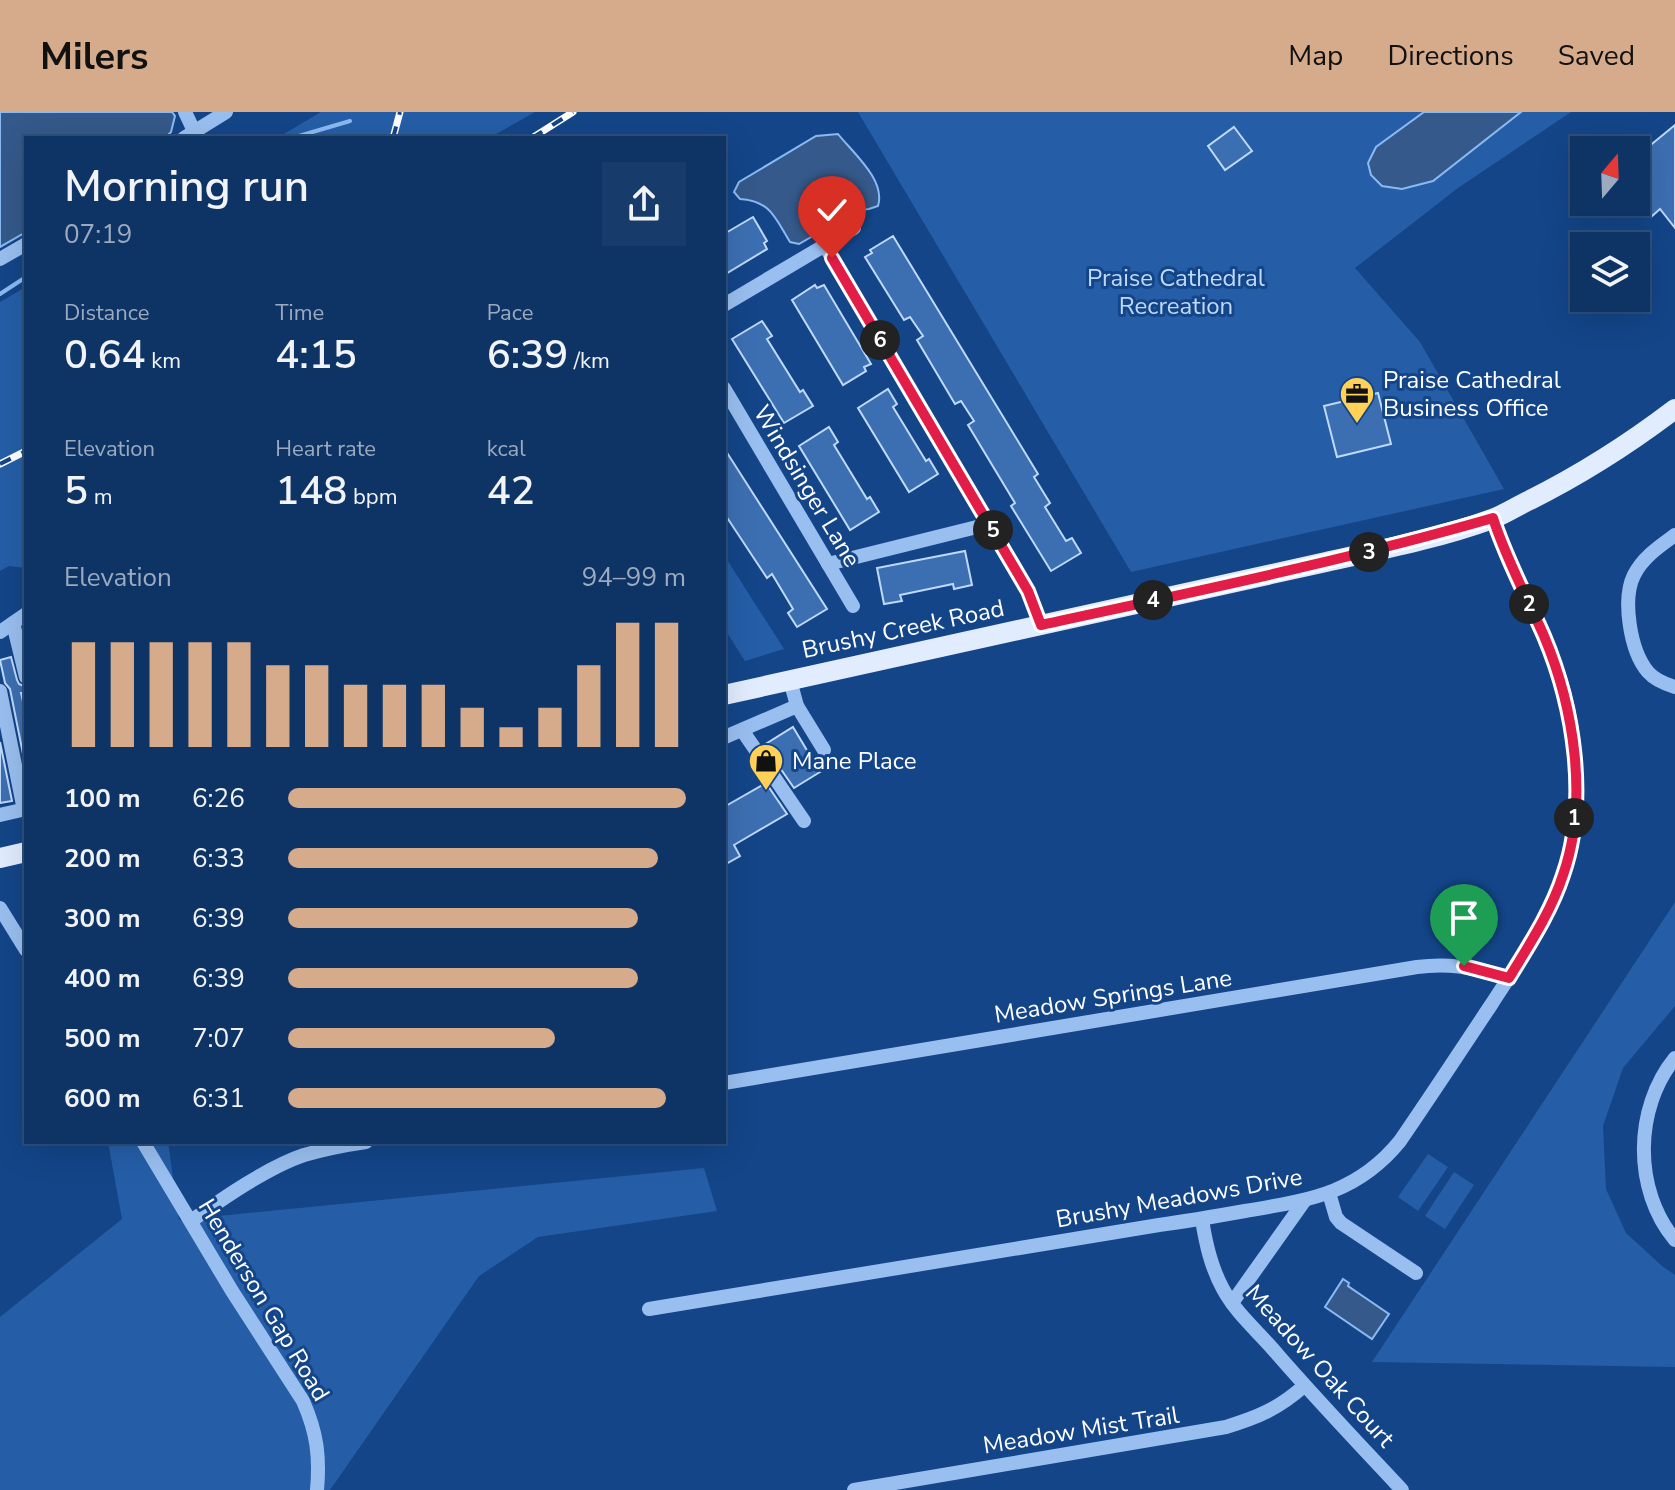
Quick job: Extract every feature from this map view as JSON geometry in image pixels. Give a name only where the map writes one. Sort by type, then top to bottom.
[{"type":"main road","name":"Brushy Creek Road","points":[[726,695],[1326,562],[1493,518],[1568,481],[1629,443],[1675,409]]},
{"type":"main road","points":[[0,858],[24,852]]},
{"type":"street","points":[[185,112],[189,134],[226,112]]},
{"type":"street","points":[[726,304],[854,228]]},
{"type":"street","points":[[0,259],[24,245]]},
{"type":"street","points":[[825,246],[1028,591],[1041,625]]},
{"type":"street","name":"Windsinger Lane","points":[[726,391],[853,606]]},
{"type":"street","name":"Brushy Meadows Drive","points":[[649,1309],[1202,1220],[1305,1200],[1363,1177],[1389,1155],[1509,978],[1543,921],[1564,873],[1573,832],[1575,769],[1571,723],[1558,671],[1500,543],[1493,518]]},
{"type":"street","points":[[828,564],[989,524]]},
{"type":"street","points":[[1675,535],[1651,553],[1639,567],[1631,583],[1627,606],[1640,660],[1653,677],[1675,687]]},
{"type":"street","points":[[0,632],[20,618],[24,657]]},
{"type":"street","points":[[790,680],[797,706],[824,750]]},
{"type":"street","points":[[0,691],[24,805]]},
{"type":"street","points":[[726,737],[797,706]]},
{"type":"street","points":[[742,730],[804,821]]},
{"type":"street","points":[[0,815],[24,810]]},
{"type":"street","points":[[0,908],[24,947]]},
{"type":"street","name":"Meadow Springs Lane","points":[[726,1083],[1417,967],[1449,964],[1509,978]]},
{"type":"street","points":[[1675,1058],[1664,1071],[1653,1096],[1643,1132],[1651,1198],[1664,1227],[1675,1240]]},
{"type":"street","name":"Henderson Gap Road","points":[[144,1144],[232,1291],[303,1401],[318,1451],[317,1490]]},
{"type":"street","points":[[191,1221],[277,1167],[301,1156],[353,1144]]},
{"type":"street","points":[[1329,1193],[1336,1217],[1341,1223],[1416,1273]]},
{"type":"street","points":[[1232,1303],[1305,1200]]},
{"type":"street","name":"Meadow Oak Court","points":[[1202,1220],[1216,1275],[1232,1303],[1304,1386],[1402,1490]]},
{"type":"street","name":"Meadow Mist Trail","points":[[854,1490],[1226,1427],[1256,1418],[1285,1403],[1304,1386]]},
{"type":"green space","points":[[321,112],[535,112],[493,136],[280,136]]},
{"type":"green space","name":"Praise Cathedral Recreation","points":[[858,112],[1571,112],[1458,188],[1355,268],[1420,342],[1504,489],[1131,572]]},
{"type":"green space","points":[[24,288],[24,568],[9,566],[0,571],[0,302]]},
{"type":"green space","points":[[726,558],[784,649],[745,661],[726,631]]},
{"type":"green space","points":[[1675,902],[1675,1006],[1623,1068],[1603,1126],[1606,1189],[1626,1233],[1675,1275],[1675,1367],[1372,1362]]},
{"type":"green space","points":[[108,1144],[168,1144],[179,1220],[704,1168],[717,1211],[538,1237],[479,1276],[330,1490],[0,1490],[0,1317],[122,1219]]},
{"type":"green space","points":[[1428,1154],[1448,1167],[1418,1211],[1398,1197]]},
{"type":"green space","points":[[1454,1172],[1474,1185],[1445,1229],[1425,1216]]},
{"type":"shaded area","points":[[0,112],[172,112],[175,116],[167,136],[24,136],[24,233],[0,247]]},
{"type":"shaded area","points":[[1424,112],[1521,112],[1433,181],[1402,189],[1382,186],[1371,175],[1368,163],[1376,147]]},
{"type":"shaded area","points":[[838,134],[873,177],[879,196],[878,206],[858,210],[799,244],[790,242],[776,218],[765,207],[740,199],[734,192],[739,182],[816,136]]},
{"type":"shaded area","points":[[1343,1279],[1349,1283],[1348,1286],[1389,1314],[1372,1339],[1325,1307]]},
{"type":"building","points":[[1675,125],[1675,228],[1660,209],[1650,216],[1650,146]]},
{"type":"building","points":[[1234,127],[1252,151],[1225,170],[1208,146]]},
{"type":"building","points":[[753,217],[767,241],[764,243],[767,249],[726,274],[726,233]]},
{"type":"building","points":[[893,236],[1038,474],[1034,477],[1050,503],[1045,507],[1066,541],[1072,538],[1081,553],[1051,571],[1011,506],[1015,503],[968,425],[974,421],[961,401],[955,404],[917,340],[923,336],[910,317],[904,320],[865,257],[872,253],[870,250]]},
{"type":"building","points":[[815,285],[817,288],[824,285],[871,364],[864,367],[866,371],[843,385],[792,300]]},
{"type":"building","points":[[762,321],[772,336],[767,339],[800,392],[803,390],[813,406],[784,423],[732,339]]},
{"type":"building","points":[[888,389],[897,404],[893,407],[926,461],[929,459],[938,474],[909,492],[858,408]]},
{"type":"building","name":"Praise Cathedral Business Office","points":[[1378,393],[1391,444],[1337,457],[1324,406]]},
{"type":"building","points":[[829,427],[838,442],[834,445],[867,499],[870,497],[879,512],[850,530],[799,446]]},
{"type":"building","points":[[726,451],[827,609],[797,627],[788,613],[793,609],[772,574],[767,578],[726,516]]},
{"type":"building","points":[[965,551],[972,585],[954,589],[953,584],[900,595],[902,601],[884,604],[877,568]]},
{"type":"building","points":[[11,657],[17,680],[24,686],[24,693],[21,693],[24,706],[24,759],[10,689],[5,683],[0,660]]},
{"type":"building","points":[[793,727],[820,772],[794,788],[764,745]]},
{"type":"building","points":[[0,742],[12,801],[0,803]]},
{"type":"building","points":[[766,783],[787,814],[734,845],[740,856],[726,864],[726,806]]},
{"type":"waterway","points":[[299,136],[350,121]]},
{"type":"waterway","points":[[0,294],[24,278]]},
{"type":"railway","points":[[394,136],[400,112]]},
{"type":"railway","points":[[535,136],[573,112]]},
{"type":"railway","points":[[0,464],[24,452]]},
{"type":"place","name":"Praise Cathedral Business Office","points":[[1357,425]]},
{"type":"place","name":"Mane Place","points":[[766,792]]},
{"type":"route","points":[[832,258],[1028,591],[1041,625],[1411,542],[1493,518],[1500,543],[1544,635],[1565,697],[1575,769],[1573,832],[1570,853],[1556,895],[1509,978],[1464,966]]}]
